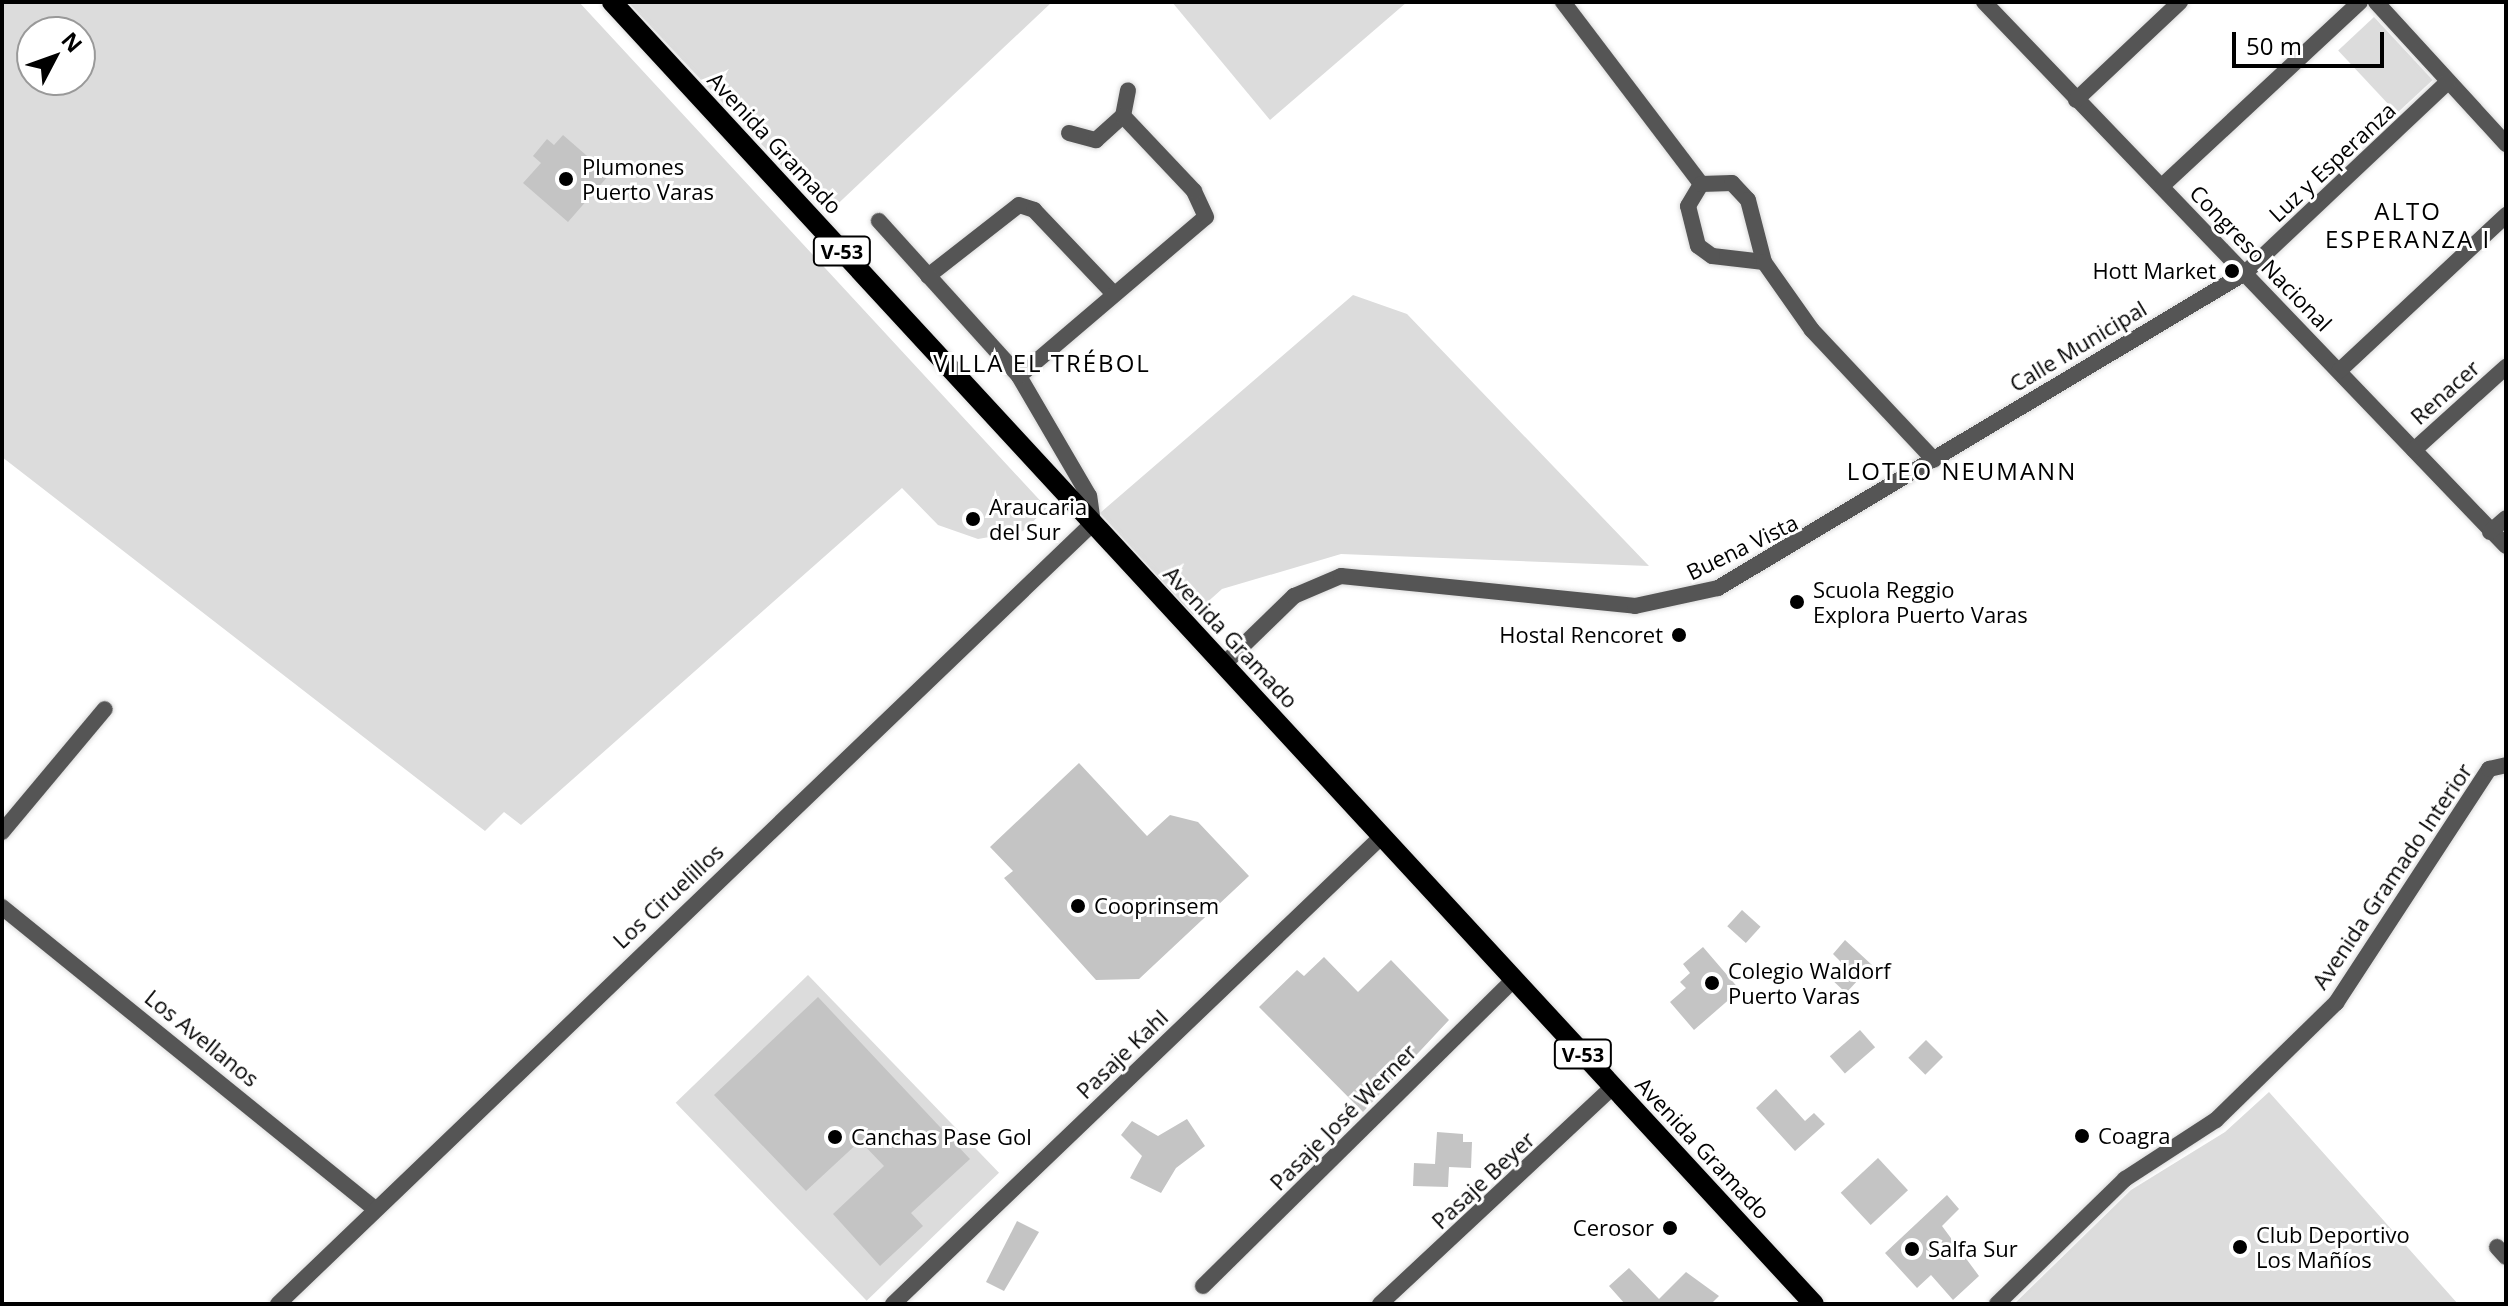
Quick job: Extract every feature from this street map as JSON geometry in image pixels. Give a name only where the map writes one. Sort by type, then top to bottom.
[{"type":"main road","name":"Avenida Gramado","points":[[612,2],[1814,1304]]},
{"type":"street","points":[[1563,2],[1701,184]]},
{"type":"street","points":[[2076,100],[2180,2]]},
{"type":"street","points":[[2162,186],[2360,2]]},
{"type":"street","points":[[2376,2],[2506,144]]},
{"type":"street","name":"Congreso Nacional","points":[[1992,5],[2076,100],[2506,546]]},
{"type":"street","name":"Luz y Esperanza","points":[[2245,273],[2448,82]]},
{"type":"street","points":[[1069,133],[1096,140],[1123,116],[1128,90]]},
{"type":"street","points":[[1019,376],[1206,217],[1194,191],[1123,116]]},
{"type":"street","points":[[1701,184],[1732,183],[1748,200],[1764,262],[1812,330],[1934,460]]},
{"type":"street","points":[[1701,184],[1688,206],[1698,246],[1712,256],[1764,262]]},
{"type":"street","points":[[928,276],[1019,205],[1034,210],[1114,294]]},
{"type":"street","points":[[2339,371],[2506,215]]},
{"type":"street","points":[[879,221],[1019,376],[1089,496],[1093,523]]},
{"type":"street","name":"Calle Municipal","points":[[1934,460],[2245,273]]},
{"type":"street","name":"Renacer","points":[[2414,450],[2506,367]]},
{"type":"street","name":"Buena Vista","points":[[1224,664],[1294,596],[1341,576],[1614,606],[1698,596],[1818,533],[1934,460]]},
{"type":"street","points":[[2490,532],[2506,518]]},
{"type":"street","name":"Los Ciruelillos","points":[[278,1304],[372,1207],[1093,523]]},
{"type":"street","points":[[2,832],[105,709]]},
{"type":"street","name":"Avenida Gramado Interior","points":[[1997,1304],[2125,1179],[2216,1120],[2336,1003],[2489,769],[2506,765]]},
{"type":"street","name":"Pasaje Kahl","points":[[893,1304],[1382,836]]},
{"type":"street","name":"Los Avellanos","points":[[2,907],[372,1207]]},
{"type":"street","name":"Pasaje José Werner","points":[[1203,1286],[1514,979]]},
{"type":"street","name":"Pasaje Beyer","points":[[1380,1304],[1613,1087]]},
{"type":"shaded area","points":[[2,2],[579,2],[1047,508],[1023,531],[978,539],[938,525],[902,488],[521,825],[504,812],[485,831],[2,457]]},
{"type":"shaded area","points":[[628,2],[1052,2],[827,214]]},
{"type":"shaded area","points":[[1172,2],[1407,2],[1270,120]]},
{"type":"shaded area","points":[[2374,17],[2433,80],[2397,113],[2338,50]]},
{"type":"shaded area","points":[[1353,295],[1407,314],[1649,566],[1341,554],[1222,589],[1193,615],[1100,513]]},
{"type":"shaded area","name":"Canchas Pase Gol","points":[[808,975],[999,1173],[867,1301],[676,1103]]},
{"type":"shaded area","name":"Club Deportivo Los Mañíos","points":[[2269,1092],[2458,1304],[2014,1304],[2131,1190],[2225,1132]]},
{"type":"building","name":"Plumones Puerto Varas","points":[[563,135],[609,175],[568,222],[523,183],[541,163],[533,156],[547,139],[554,145]]},
{"type":"building","points":[[1079,763],[1147,836],[1170,815],[1198,822],[1249,876],[1139,979],[1096,980],[1004,878],[1013,871],[990,847]]},
{"type":"building","points":[[1742,910],[1761,927],[1746,943],[1727,926]]},
{"type":"building","points":[[1845,940],[1872,965],[1846,993],[1829,977],[1842,963],[1833,954]]},
{"type":"building","points":[[1703,947],[1740,990],[1694,1030],[1670,1002],[1686,988],[1680,982],[1690,973],[1683,964]]},
{"type":"building","points":[[1324,957],[1358,992],[1391,960],[1449,1020],[1363,1112],[1259,1007],[1297,970],[1304,976]]},
{"type":"building","points":[[818,997],[970,1159],[911,1213],[923,1226],[880,1266],[833,1214],[884,1166],[860,1141],[806,1191],[714,1095]]},
{"type":"building","points":[[1860,1030],[1875,1047],[1845,1074],[1830,1056]]},
{"type":"building","points":[[1926,1040],[1943,1057],[1925,1075],[1908,1058]]},
{"type":"building","points":[[1776,1089],[1805,1121],[1814,1113],[1825,1124],[1795,1151],[1756,1108]]},
{"type":"building","points":[[1187,1119],[1205,1146],[1176,1168],[1161,1193],[1130,1178],[1142,1156],[1121,1135],[1132,1121],[1158,1136]]},
{"type":"building","points":[[1437,1132],[1463,1134],[1463,1142],[1472,1142],[1471,1168],[1449,1167],[1448,1187],[1413,1186],[1414,1163],[1435,1164]]},
{"type":"building","points":[[1878,1158],[1908,1190],[1871,1225],[1841,1193]]},
{"type":"building","points":[[1947,1195],[1959,1209],[1942,1226],[1979,1276],[1953,1300],[1931,1275],[1917,1288],[1885,1253]]},
{"type":"building","points":[[1017,1221],[1039,1232],[1004,1291],[986,1282]]},
{"type":"building","points":[[1629,1268],[1659,1299],[1686,1272],[1719,1296],[1711,1304],[1625,1304],[1609,1286]]},
{"type":"place","name":"Plumones Puerto Varas","points":[[566,179]]},
{"type":"place","name":"Hott Market","points":[[2232,271]]},
{"type":"place","name":"Araucaria del Sur","points":[[973,519]]},
{"type":"place","name":"Scuola Reggio Explora Puerto Varas","points":[[1797,602]]},
{"type":"place","name":"Hostal Rencoret","points":[[1679,635]]},
{"type":"place","name":"Cooprinsem","points":[[1078,906]]},
{"type":"place","name":"Colegio Waldorf Puerto Varas","points":[[1712,983]]},
{"type":"place","name":"Coagra","points":[[2082,1136]]},
{"type":"place","name":"Canchas Pase Gol","points":[[835,1137]]},
{"type":"place","name":"Cerosor","points":[[1670,1228]]},
{"type":"place","name":"Club Deportivo Los Mañíos","points":[[2240,1247]]},
{"type":"place","name":"Salfa Sur","points":[[1912,1249]]},
{"type":"district","name":"ALTO ESPERANZA I","points":[[2408,225]]},
{"type":"district","name":"VILLA EL TRÉBOL","points":[[1042,363]]},
{"type":"district","name":"LOTEO NEUMANN","points":[[1962,471]]}]
